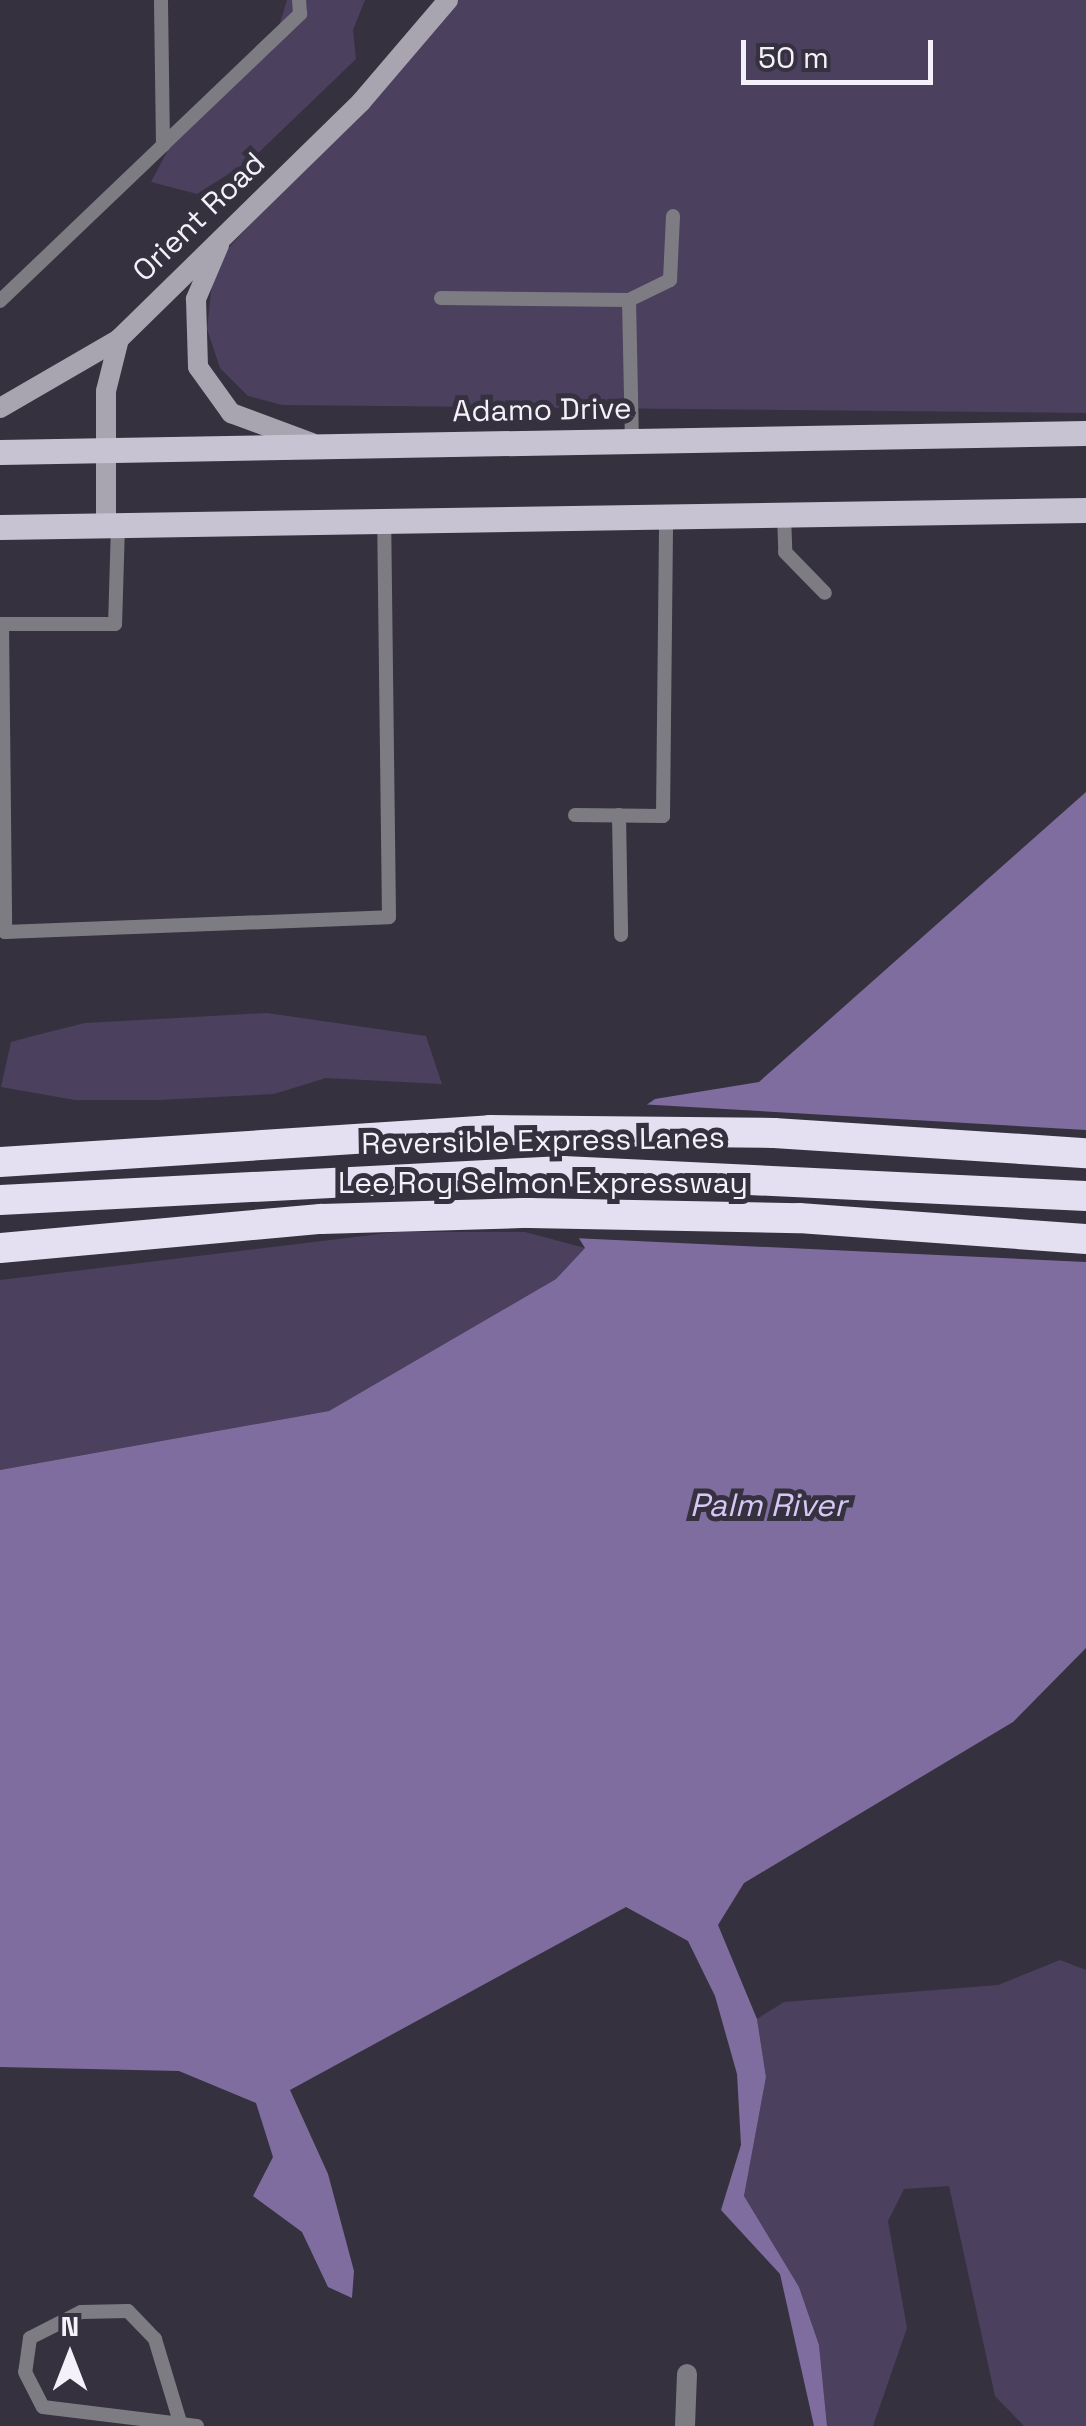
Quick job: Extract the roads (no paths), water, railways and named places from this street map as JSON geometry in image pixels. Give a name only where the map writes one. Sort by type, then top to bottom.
[{"type":"highway","name":"Lee Roy Selmon Expressway","points":[[0,1162],[490,1130],[791,1133],[1086,1153]]},
{"type":"highway","name":"Reversible Express Lanes","points":[[0,1200],[563,1171],[1086,1196]]},
{"type":"highway","name":"Lee Roy Selmon Expressway","points":[[0,1248],[320,1219],[530,1213],[799,1218],[1086,1239]]},
{"type":"main road","name":"Adamo Drive","points":[[0,452],[1086,434]]},
{"type":"main road","points":[[0,527],[1086,510]]},
{"type":"street","name":"Orient Road","points":[[0,408],[119,339],[362,102],[448,0]]},
{"type":"street","points":[[224,234],[196,299],[198,367],[231,414],[318,445]]},
{"type":"street","points":[[112,525],[104,450],[119,339]]},
{"type":"street","points":[[685,2426],[686,2374]]},
{"type":"lane","points":[[161,0],[163,145]]},
{"type":"lane","points":[[0,301],[300,14],[300,0]]},
{"type":"lane","points":[[441,298],[629,300],[670,280],[672,216]]},
{"type":"lane","points":[[629,300],[632,441]]},
{"type":"lane","points":[[784,514],[785,552],[826,593]]},
{"type":"lane","points":[[575,815],[663,816],[666,517]]},
{"type":"lane","points":[[112,525],[115,624],[2,624],[5,932],[389,917],[384,521]]},
{"type":"lane","points":[[619,815],[622,934]]},
{"type":"lane","points":[[180,2422],[155,2339],[128,2312],[82,2312],[30,2338],[25,2372],[43,2407],[198,2426]]},
{"type":"water","name":"Palm River","points":[[1086,792],[1086,1648],[1013,1722],[744,1883],[718,1925],[757,2019],[766,2077],[744,2196],[799,2287],[819,2345],[827,2426],[814,2426],[780,2274],[721,2210],[741,2145],[737,2074],[715,1996],[688,1941],[626,1907],[290,2090],[328,2174],[354,2271],[352,2298],[328,2287],[302,2232],[253,2196],[273,2157],[256,2103],[179,2071],[0,2067],[0,1470],[329,1411],[556,1279],[585,1248],[552,1195],[595,1141],[655,1099],[759,1082]]}]
